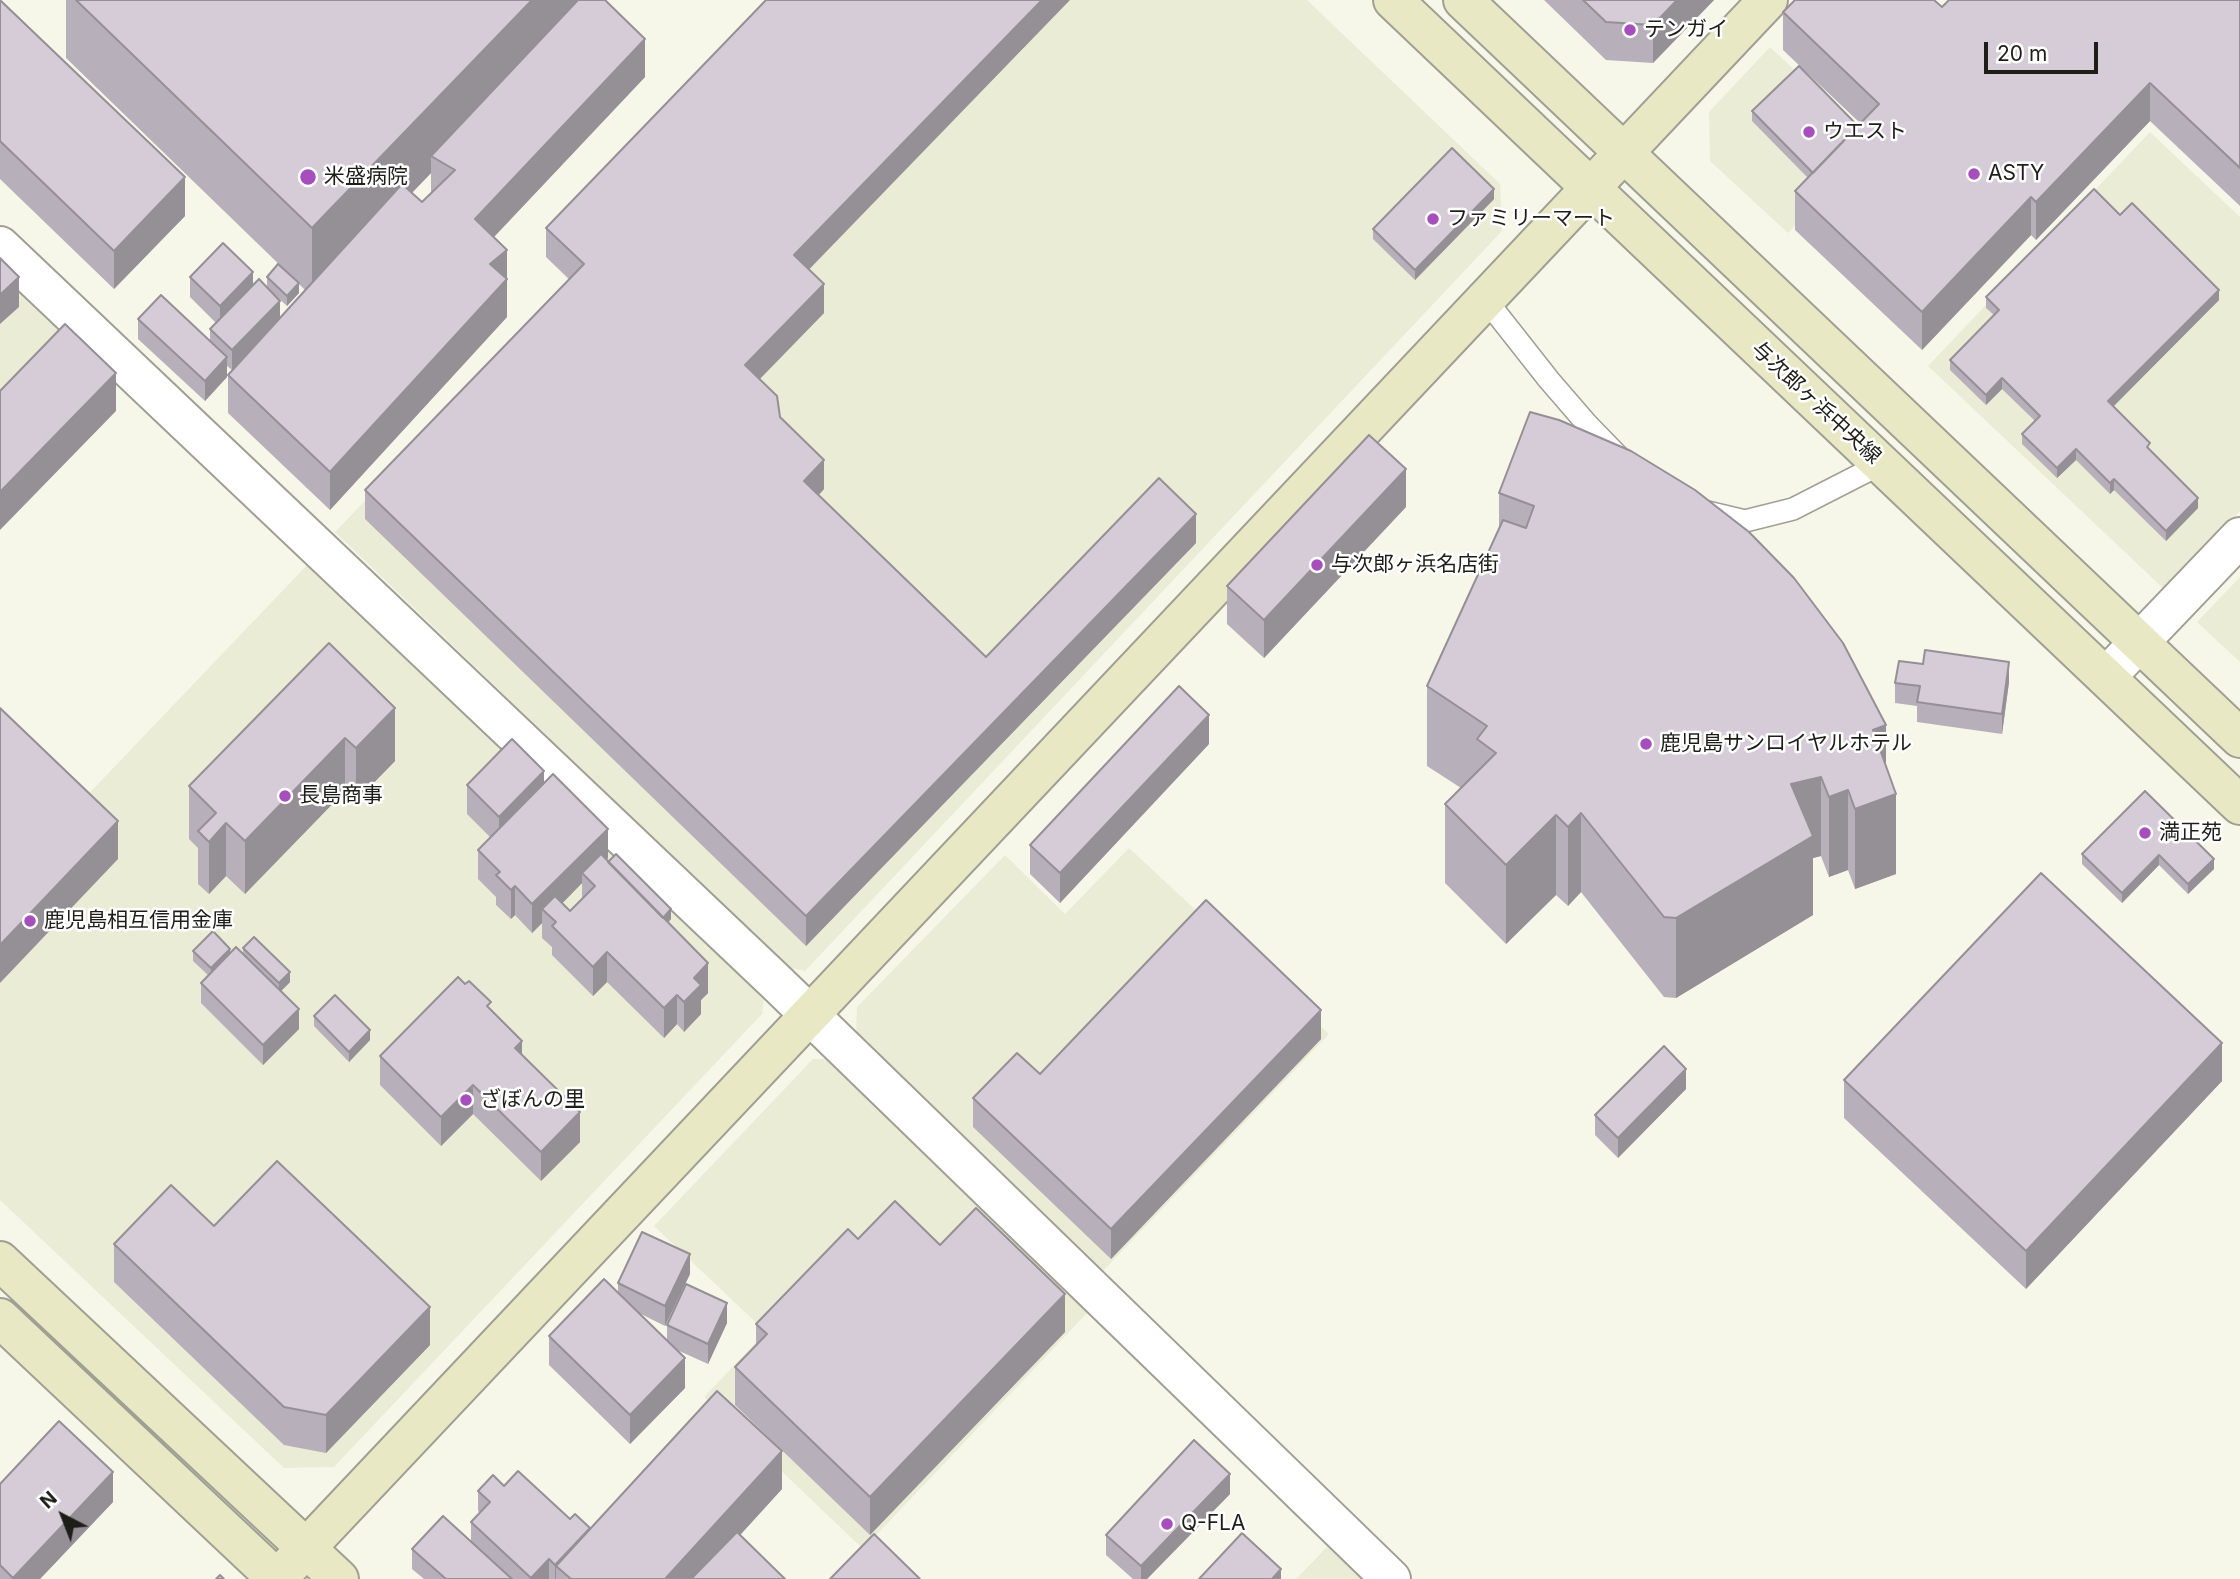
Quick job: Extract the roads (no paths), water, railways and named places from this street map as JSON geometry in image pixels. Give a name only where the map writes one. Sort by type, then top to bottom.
[{"type":"street","points":[[1462,0],[2240,738]]},
{"type":"street","points":[[0,1318],[277,1579],[1768,0]]},
{"type":"street","name":"与次郎ヶ浜中央線","points":[[1400,2],[1591,188],[2240,805]]},
{"type":"street","points":[[0,246],[810,1015],[1391,1579]]},
{"type":"street","points":[[1881,464],[1913,428]]},
{"type":"street","points":[[2106,677],[2240,537]]},
{"type":"street","points":[[0,1261],[339,1579]]},
{"type":"lane","points":[[1486,300],[1587,425],[1619,457],[1639,472]]},
{"type":"lane","points":[[1681,501],[1691,508],[1745,522],[1793,509],[1881,464]]},
{"type":"place","name":"テンガイ","points":[[1630,30]]},
{"type":"place","name":"ウエスト","points":[[1809,132]]},
{"type":"place","name":"ASTY","points":[[1974,174]]},
{"type":"place","name":"米盛病院","points":[[308,177]]},
{"type":"place","name":"ファミリーマート","points":[[1433,219]]},
{"type":"place","name":"与次郎ヶ浜名店街","points":[[1317,565]]},
{"type":"place","name":"鹿児島サンロイヤルホテル","points":[[1646,744]]},
{"type":"place","name":"長島商事","points":[[285,796]]},
{"type":"place","name":"満正苑","points":[[2145,833]]},
{"type":"place","name":"鹿児島相互信用金庫","points":[[30,921]]},
{"type":"place","name":"ざぼんの里","points":[[466,1100]]},
{"type":"place","name":"Q-FLA","points":[[1167,1524]]}]
